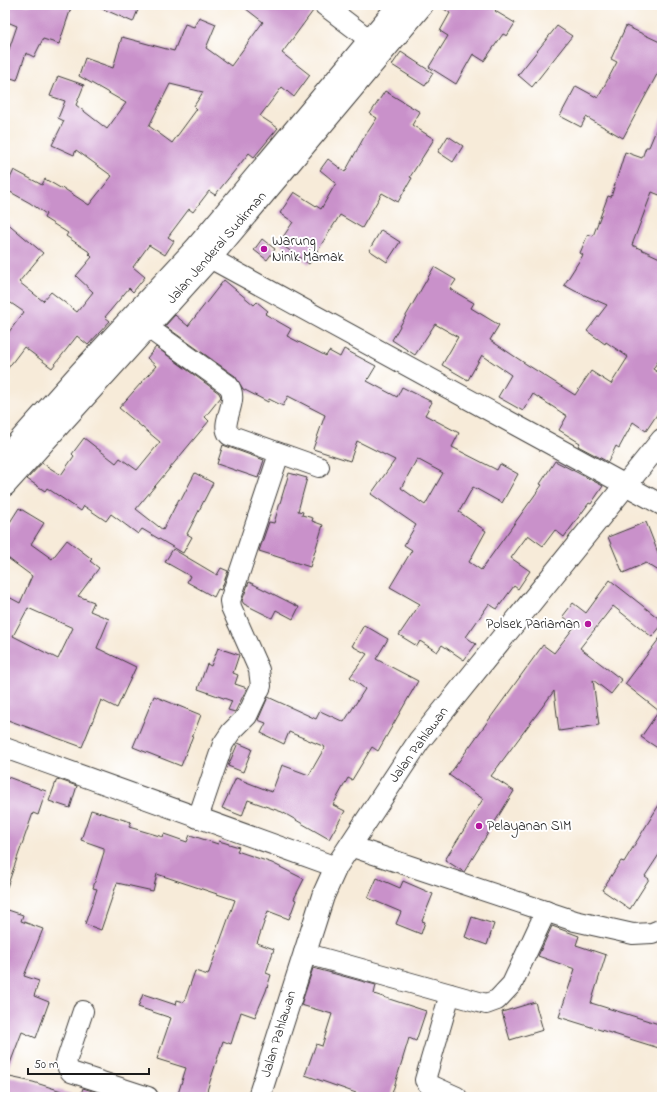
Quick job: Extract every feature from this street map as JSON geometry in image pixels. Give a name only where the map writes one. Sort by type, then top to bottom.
[{"type":"main road","name":"Jalan Jenderal Sudirman","points":[[5,457],[87,379],[147,327],[210,258],[377,46],[399,5]]},
{"type":"main road","name":"Jalan Jenderal Sudirman","points":[[5,485],[87,379],[196,248],[377,46],[422,5]]},
{"type":"main road","name":"Jalan Pahlawan","points":[[259,1097],[304,952],[323,896],[336,867],[419,741],[662,440]]},
{"type":"street","points":[[324,5],[377,46]]},
{"type":"street","points":[[210,258],[662,505]]},
{"type":"street","points":[[147,327],[228,385],[232,390],[233,396],[226,428],[229,435],[319,467]]},
{"type":"street","points":[[198,818],[224,744],[231,732],[247,716],[260,692],[261,677],[259,670],[231,607],[230,601],[279,454]]},
{"type":"street","points":[[5,748],[336,867]]},
{"type":"street","points":[[350,846],[575,920],[633,934],[652,933],[662,929]]},
{"type":"street","points":[[304,952],[486,1004],[497,1000],[512,984],[546,911]]},
{"type":"street","points":[[450,994],[425,1080],[428,1084],[457,1097]]},
{"type":"street","points":[[83,1011],[66,1062],[71,1072],[148,1097]]},
{"type":"building","points":[[11,5],[72,5],[59,44],[43,39],[34,57],[26,53],[17,80],[5,76],[5,61],[17,26],[5,21]]},
{"type":"building","points":[[94,5],[140,5],[133,22]]},
{"type":"building","points":[[241,5],[304,5],[313,11],[282,53],[310,75],[294,97],[282,87],[260,116],[278,128],[254,157],[249,153],[215,195],[209,191],[193,212],[189,209],[168,237],[174,241],[165,255],[149,245],[133,267],[145,277],[133,292],[129,288],[105,317],[110,321],[88,345],[77,336],[52,368],[24,347],[5,372],[5,337],[24,312],[5,299],[5,221],[43,253],[19,282],[43,301],[51,292],[77,312],[93,292],[76,276],[92,257],[89,254],[91,253],[66,236],[68,233],[44,218],[46,214],[5,189],[14,170],[42,185],[45,179],[62,189],[63,188],[89,205],[112,176],[76,150],[74,155],[52,145],[64,121],[58,118],[65,101],[50,96],[58,76],[84,85],[76,105],[107,129],[126,103],[79,76],[85,58],[113,68],[122,37],[174,51],[185,24],[194,27],[199,17],[216,24],[206,48],[231,66],[263,22]],"holes":[[[170,84],[203,92],[194,106],[197,109],[172,143],[149,126]]]},
{"type":"building","points":[[438,5],[500,5],[495,11],[515,23],[507,36],[503,34],[484,61],[473,54],[456,84],[429,67],[448,36],[440,31],[450,13]]},
{"type":"building","points":[[557,26],[572,36],[532,87],[518,75]]},
{"type":"building","points":[[626,26],[662,43],[662,65],[623,138],[586,117],[581,127],[560,116],[576,86],[598,98],[617,62],[611,59]]},
{"type":"building","points":[[401,52],[433,73],[425,86],[392,65]]},
{"type":"building","points":[[385,91],[420,112],[412,125],[434,139],[410,177],[412,178],[398,202],[382,193],[362,228],[340,215],[309,264],[279,243],[293,222],[280,213],[294,192],[321,209],[336,183],[320,170],[328,159],[345,172],[363,139],[377,118],[370,114]]},
{"type":"building","points":[[662,116],[662,196],[652,192],[632,245],[662,259],[662,355],[653,369],[662,375],[662,407],[646,431],[633,422],[619,448],[616,446],[608,462],[578,446],[580,443],[559,430],[567,416],[533,394],[523,411],[498,397],[511,375],[482,355],[468,380],[442,365],[458,337],[435,324],[415,355],[392,340],[434,267],[456,280],[450,289],[474,303],[471,308],[499,325],[490,340],[526,364],[575,395],[591,371],[611,384],[628,357],[606,342],[605,344],[587,331],[607,305],[564,285],[583,255],[580,253],[588,234],[593,236],[608,196],[611,197],[625,152],[642,158],[646,147],[649,147]]},
{"type":"building","points":[[448,136],[463,146],[453,162],[438,152]]},
{"type":"building","points":[[381,230],[400,242],[387,262],[369,250]]},
{"type":"building","points":[[262,239],[275,249],[267,260],[254,250]]},
{"type":"building","points":[[224,280],[254,305],[257,302],[268,311],[265,314],[291,329],[287,336],[326,356],[329,351],[340,357],[344,349],[376,366],[367,381],[397,397],[402,387],[432,402],[425,415],[459,433],[452,447],[497,470],[500,464],[518,474],[502,503],[473,487],[459,512],[486,531],[469,562],[481,570],[542,485],[540,484],[555,461],[603,486],[591,504],[589,503],[564,537],[555,530],[543,546],[528,535],[511,558],[530,571],[518,589],[514,586],[497,609],[489,604],[466,637],[476,644],[464,660],[442,645],[437,652],[420,641],[417,646],[399,635],[420,604],[390,587],[412,550],[404,545],[416,525],[371,494],[395,460],[357,441],[350,461],[313,449],[325,415],[288,396],[283,406],[269,399],[268,402],[243,389],[235,376],[165,326],[175,315],[188,326]],"holes":[[[417,459],[443,473],[425,505],[401,488]]]},
{"type":"building","points":[[156,347],[219,393],[221,397],[205,417],[209,421],[136,509],[163,530],[179,499],[181,500],[195,473],[213,483],[187,534],[192,537],[183,553],[142,529],[138,534],[111,514],[106,521],[84,506],[81,511],[47,488],[45,491],[27,479],[42,463],[61,475],[74,456],[72,454],[84,438],[116,463],[120,458],[137,470],[160,442],[119,408],[156,366],[147,358]]},
{"type":"building","points":[[223,445],[264,460],[258,478],[217,464]]},
{"type":"building","points":[[289,473],[307,478],[298,511],[303,512],[302,515],[313,518],[312,521],[323,525],[310,567],[259,551],[269,522],[274,523]]},
{"type":"building","points":[[19,508],[44,523],[31,544],[52,559],[67,540],[92,559],[90,561],[99,568],[78,596],[94,602],[90,611],[109,619],[97,648],[136,667],[117,708],[101,700],[82,747],[5,719],[5,595],[20,603],[32,576],[5,556],[5,530]],"holes":[[[28,608],[73,628],[58,659],[13,636]]]},
{"type":"building","points":[[646,522],[662,563],[662,573],[646,563],[623,573],[608,537]]},
{"type":"building","points":[[173,549],[217,575],[221,568],[228,571],[221,590],[218,589],[214,597],[187,582],[190,576],[165,562]]},
{"type":"building","points":[[610,580],[662,621],[662,625],[652,637],[613,606],[580,648],[622,680],[611,694],[593,680],[599,725],[559,731],[554,691],[491,776],[514,791],[464,872],[445,860],[483,799],[449,775],[543,645],[554,653],[575,626],[563,616],[573,603],[586,613]]},
{"type":"building","points":[[249,582],[299,607],[293,619],[276,610],[272,618],[244,604],[242,601]]},
{"type":"building","points":[[364,625],[388,639],[376,659],[418,681],[378,751],[372,747],[352,780],[348,778],[333,805],[345,811],[329,839],[282,812],[248,800],[242,816],[222,808],[236,778],[272,792],[282,765],[309,775],[325,747],[289,732],[284,744],[261,733],[266,723],[258,720],[268,697],[316,719],[320,711],[344,722],[365,689],[350,677],[367,654],[352,646]]},
{"type":"building","points":[[662,635],[662,751],[641,737],[659,711],[625,684]]},
{"type":"building","points":[[218,648],[239,655],[233,673],[238,675],[235,684],[247,688],[235,712],[228,710],[232,701],[198,689],[207,664],[211,666]]},
{"type":"building","points":[[154,696],[201,715],[181,766],[133,747]]},
{"type":"building","points":[[238,743],[252,749],[243,772],[228,766]]},
{"type":"building","points":[[5,776],[46,791],[38,815],[33,813],[7,887],[5,887]]},
{"type":"building","points":[[57,779],[77,786],[70,808],[49,801]]},
{"type":"building","points":[[662,800],[662,850],[645,876],[649,879],[630,909],[602,890],[621,861],[624,862]]},
{"type":"building","points":[[91,810],[131,822],[129,827],[163,837],[164,834],[187,842],[190,835],[218,844],[219,841],[239,847],[237,851],[272,863],[304,879],[294,899],[296,900],[289,919],[268,911],[257,943],[274,949],[266,973],[271,975],[266,991],[255,1017],[241,1012],[231,1044],[223,1041],[205,1097],[177,1097],[186,1068],[157,1059],[171,1018],[138,1007],[143,994],[176,1005],[177,1000],[184,1002],[195,971],[208,975],[235,900],[157,874],[153,891],[117,883],[101,930],[85,924],[97,889],[93,888],[104,852],[104,848],[81,840]]},
{"type":"building","points":[[377,878],[400,888],[403,881],[433,894],[422,921],[425,922],[421,934],[396,924],[401,912],[368,898]]},
{"type":"building","points":[[5,909],[23,915],[21,921],[43,929],[24,976],[39,981],[34,996],[49,1002],[36,1038],[22,1032],[6,1074]]},
{"type":"building","points":[[472,917],[494,924],[487,945],[465,937]]},
{"type":"building","points":[[552,926],[579,936],[576,945],[606,955],[591,1003],[662,1025],[662,1049],[559,1017],[575,969],[538,956]]},
{"type":"building","points":[[313,968],[376,985],[374,994],[426,1011],[416,1041],[409,1038],[391,1097],[354,1097],[356,1093],[305,1075],[316,1044],[322,1046],[332,1014],[301,1005]]},
{"type":"building","points":[[535,1002],[543,1030],[510,1040],[502,1012]]},
{"type":"building","points":[[5,1076],[33,1082],[71,1094],[70,1097],[5,1097]]},
{"type":"building","points":[[83,1088],[111,1097],[80,1097]]},
{"type":"place","name":"Warung Ninik Mamak","points":[[264,249]]},
{"type":"place","name":"Polsek Pariaman","points":[[588,624]]},
{"type":"place","name":"Pelayanan SIM","points":[[479,826]]}]
